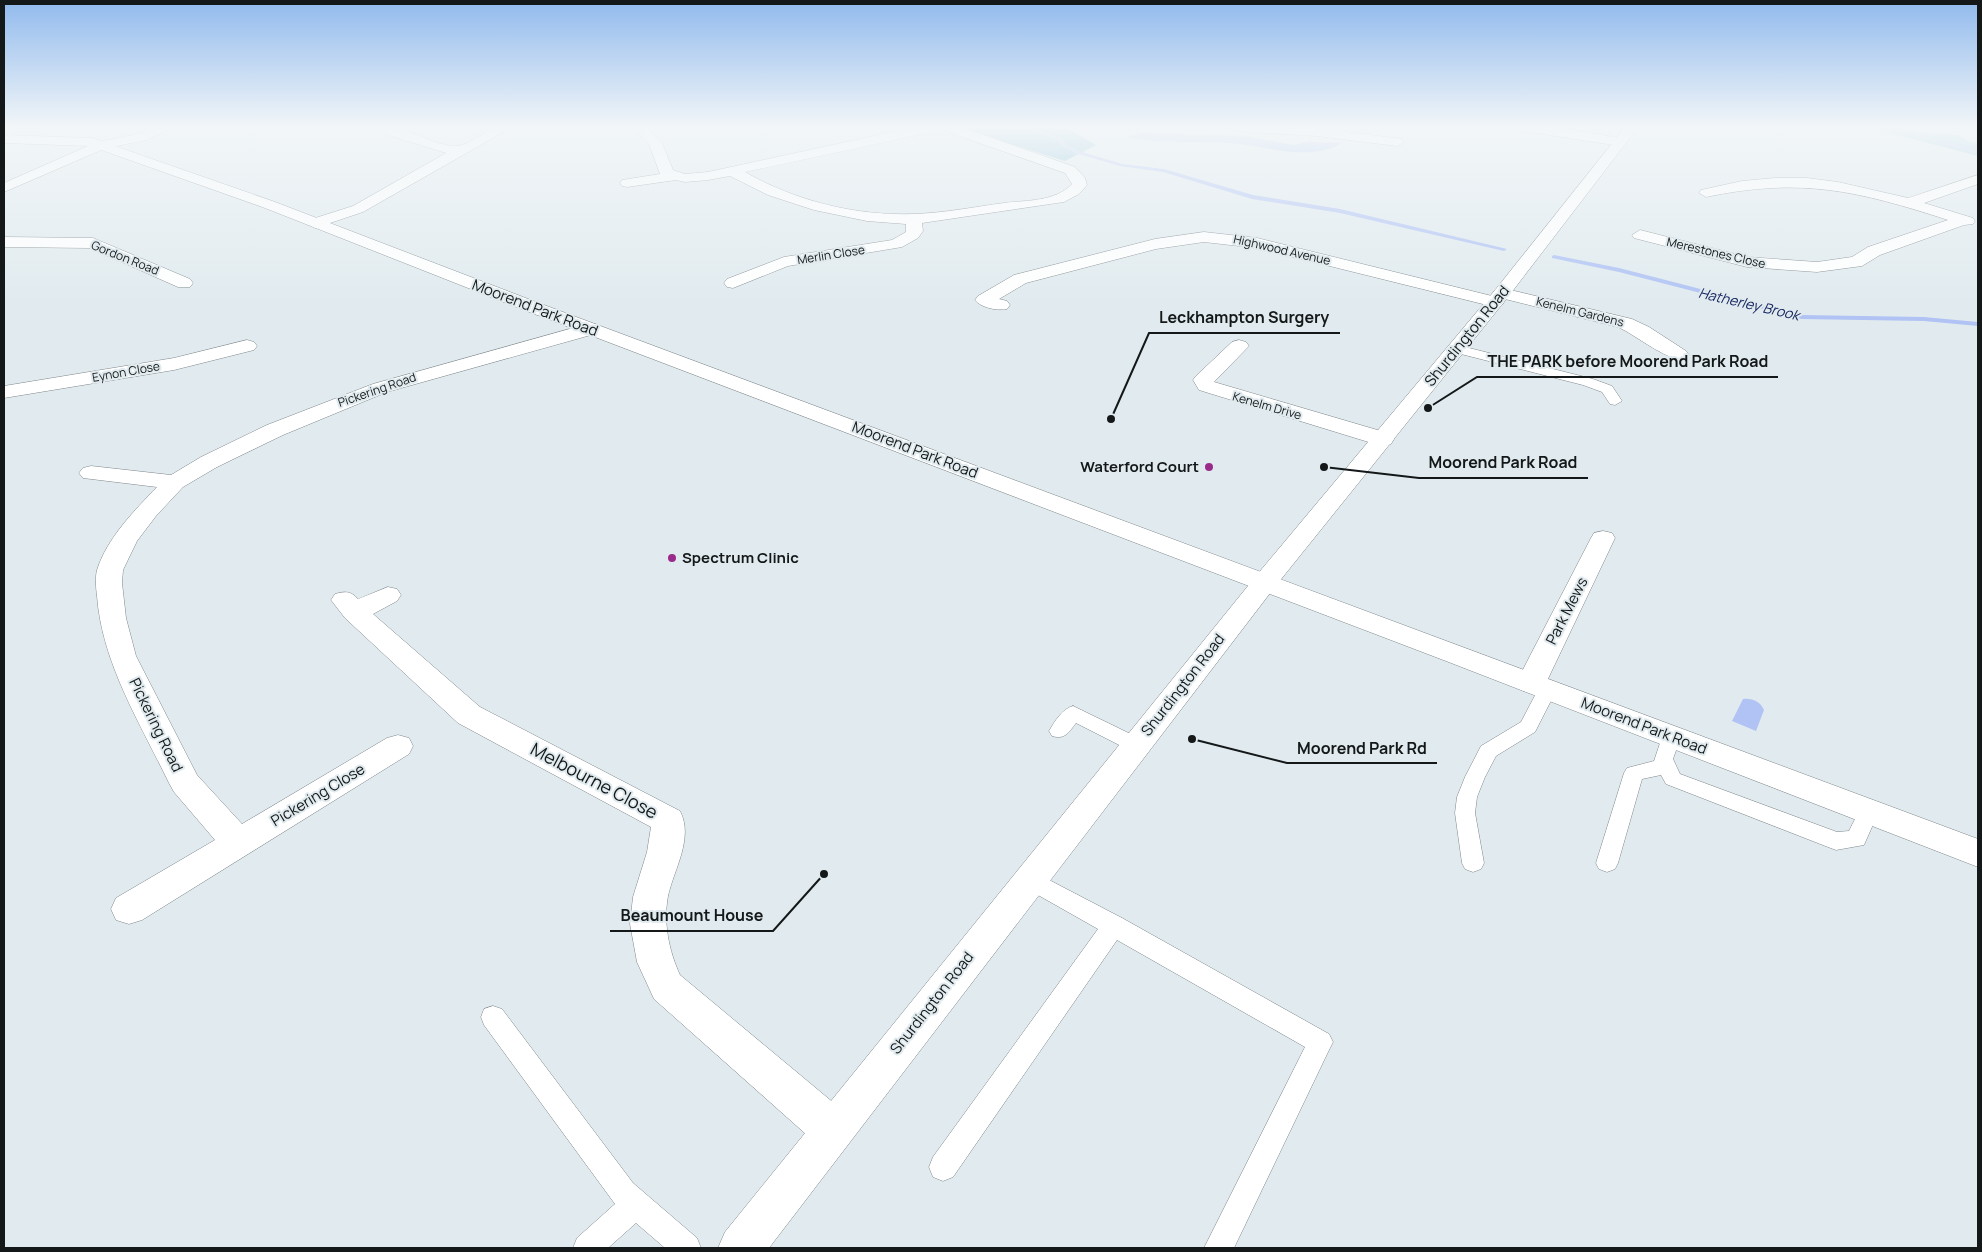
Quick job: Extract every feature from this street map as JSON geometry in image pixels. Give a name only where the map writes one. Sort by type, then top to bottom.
[{"type":"street","name":"Moorend Park Road","points":[[208,184],[315,223],[1978,853]]},
{"type":"street","points":[[315,223],[358,209],[401,184]]},
{"type":"street","points":[[758,184],[801,202],[870,216],[914,219],[1052,200],[1066,196],[1080,184]]},
{"type":"street","name":"Shurdington Road","points":[[740,1248],[1265,582],[1499,298],[1587,184]]},
{"type":"street","points":[[1706,192],[1750,184]]},
{"type":"street","points":[[1831,184],[1861,189],[1971,222]]},
{"type":"street","points":[[1909,203],[1962,184]]},
{"type":"street","name":"Merlin Close","points":[[733,283],[784,262],[896,244],[912,235],[915,231],[914,219]]},
{"type":"street","name":"Merestones Close","points":[[1640,235],[1747,262],[1817,267],[1856,262],[1881,249],[1971,222]]},
{"type":"street","name":"Highwood Avenue","points":[[985,300],[1013,283],[1036,274],[1167,241],[1217,237],[1257,243],[1499,298]]},
{"type":"street","name":"Gordon Road","points":[[4,242],[93,243],[184,283]]},
{"type":"street","name":"Kenelm Gardens","points":[[1499,298],[1626,323],[1679,355]]},
{"type":"street","name":"Pickering Road","points":[[238,843],[185,783],[122,656],[112,618],[109,583],[110,570],[125,540],[147,511],[175,482],[241,446],[342,402],[421,376],[591,329]]},
{"type":"street","name":"Eynon Close","points":[[4,392],[174,364],[247,346]]},
{"type":"street","name":"Kenelm Drive","points":[[1239,346],[1203,380],[1206,386],[1383,439]]},
{"type":"street","points":[[91,473],[175,482]]},
{"type":"street","name":"Park Mews","points":[[1539,686],[1603,538]]},
{"type":"street","name":"Melbourne Close","points":[[388,595],[349,605],[469,715],[668,820],[668,845],[654,884],[648,911],[649,938],[655,964],[667,987],[832,1130]]},
{"type":"street","name":"Pickering Close","points":[[129,909],[398,746]]},
{"type":"lane","points":[[1457,349],[1588,382],[1607,389],[1615,401]]},
{"type":"lane","points":[[1473,863],[1473,849],[1465,813],[1467,796],[1474,776],[1488,751],[1498,743],[1528,727],[1539,686]]},
{"type":"lane","points":[[1059,731],[1078,707],[1136,745]]},
{"type":"lane","points":[[1671,736],[1663,759],[1673,779],[1836,841],[1856,839],[1869,812]]},
{"type":"lane","points":[[1607,863],[1634,773],[1667,766]]},
{"type":"lane","points":[[1030,879],[1320,1042],[1219,1248]]},
{"type":"lane","points":[[943,1167],[1114,925]]},
{"type":"lane","points":[[493,1017],[623,1193],[687,1248]]},
{"type":"lane","points":[[587,1248],[636,1204]]},
{"type":"shaded area","points":[[1743,699],[1755,701],[1764,710],[1756,731],[1732,721]]},
{"type":"waterway","name":"Hatherley Brook","points":[[1209,184],[1252,197],[1340,211],[1504,249]]},
{"type":"waterway","name":"Hatherley Brook","points":[[1554,257],[1619,270],[1801,317],[1924,319],[1978,324]]},
{"type":"place","name":"THE PARK before Moorend Park Road","points":[[1428,408]]},
{"type":"place","name":"Leckhampton Surgery","points":[[1111,419]]},
{"type":"place","name":"Waterford Court","points":[[1209,467]]},
{"type":"place","name":"Moorend Park Road","points":[[1324,467]]},
{"type":"place","name":"Spectrum Clinic","points":[[672,558]]},
{"type":"place","name":"Moorend Park Rd","points":[[1192,739]]},
{"type":"place","name":"Beaumount House","points":[[824,874]]}]
